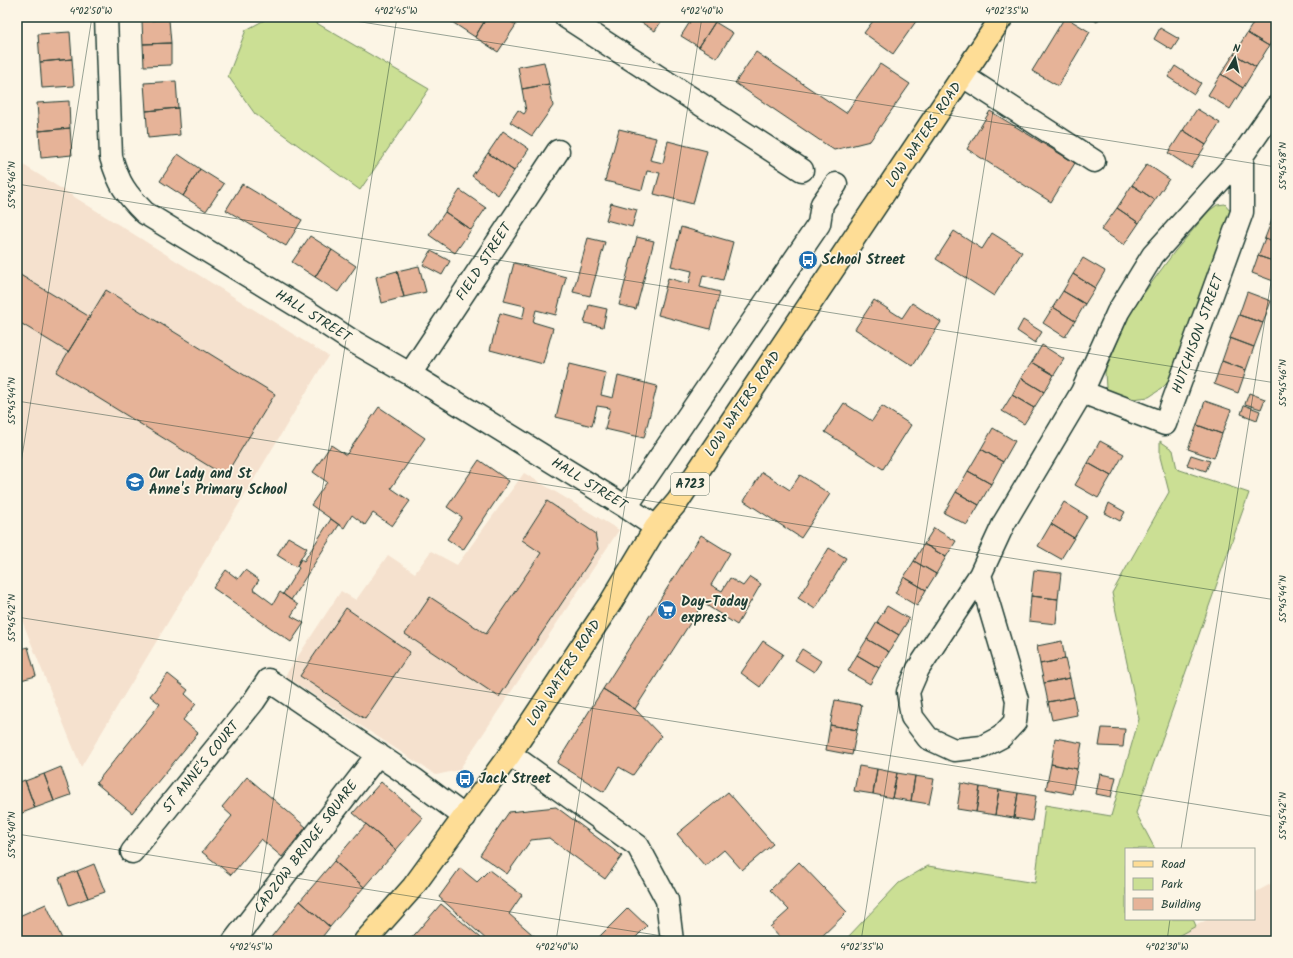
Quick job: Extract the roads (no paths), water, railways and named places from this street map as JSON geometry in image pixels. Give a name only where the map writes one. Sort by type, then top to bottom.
[{"type":"main road","name":"LOW WATERS ROAD","points":[[365,941],[413,887],[510,754],[611,602],[656,527],[678,501],[1002,17]]},
{"type":"street","name":"HALL STREET","points":[[106,17],[111,157],[117,177],[130,197],[145,213],[304,310],[348,339],[410,374],[656,527]]},
{"type":"street","points":[[566,17],[802,170]]},
{"type":"street","points":[[963,76],[1094,161]]},
{"type":"street","points":[[980,575],[1016,700],[1015,722],[1001,737],[982,747],[954,750],[928,738],[912,717],[908,692],[918,669],[980,575],[1004,523],[1082,392],[1118,312],[1153,255],[1242,156],[1276,107]]},
{"type":"street","name":"FIELD STREET","points":[[410,374],[558,151]]},
{"type":"street","name":"HUTCHISON STREET","points":[[1082,392],[1165,424],[1242,212],[1242,156]]},
{"type":"street","points":[[626,507],[819,224],[822,204],[836,184]]},
{"type":"street","name":"ST ANNE'S COURT","points":[[132,852],[254,701],[268,680],[378,754]]},
{"type":"street","points":[[378,754],[465,817]]},
{"type":"street","name":"CADZOW BRIDGE SQUARE","points":[[234,941],[378,754]]},
{"type":"street","points":[[510,754],[638,846],[667,900],[672,941]]},
{"type":"place","name":"School Street","points":[[808,260]]},
{"type":"place","name":"Our Lady and St Anne's Primary School","points":[[135,482]]},
{"type":"place","name":"Day-Today express","points":[[667,610]]},
{"type":"place","name":"Jack Street","points":[[465,779]]}]
